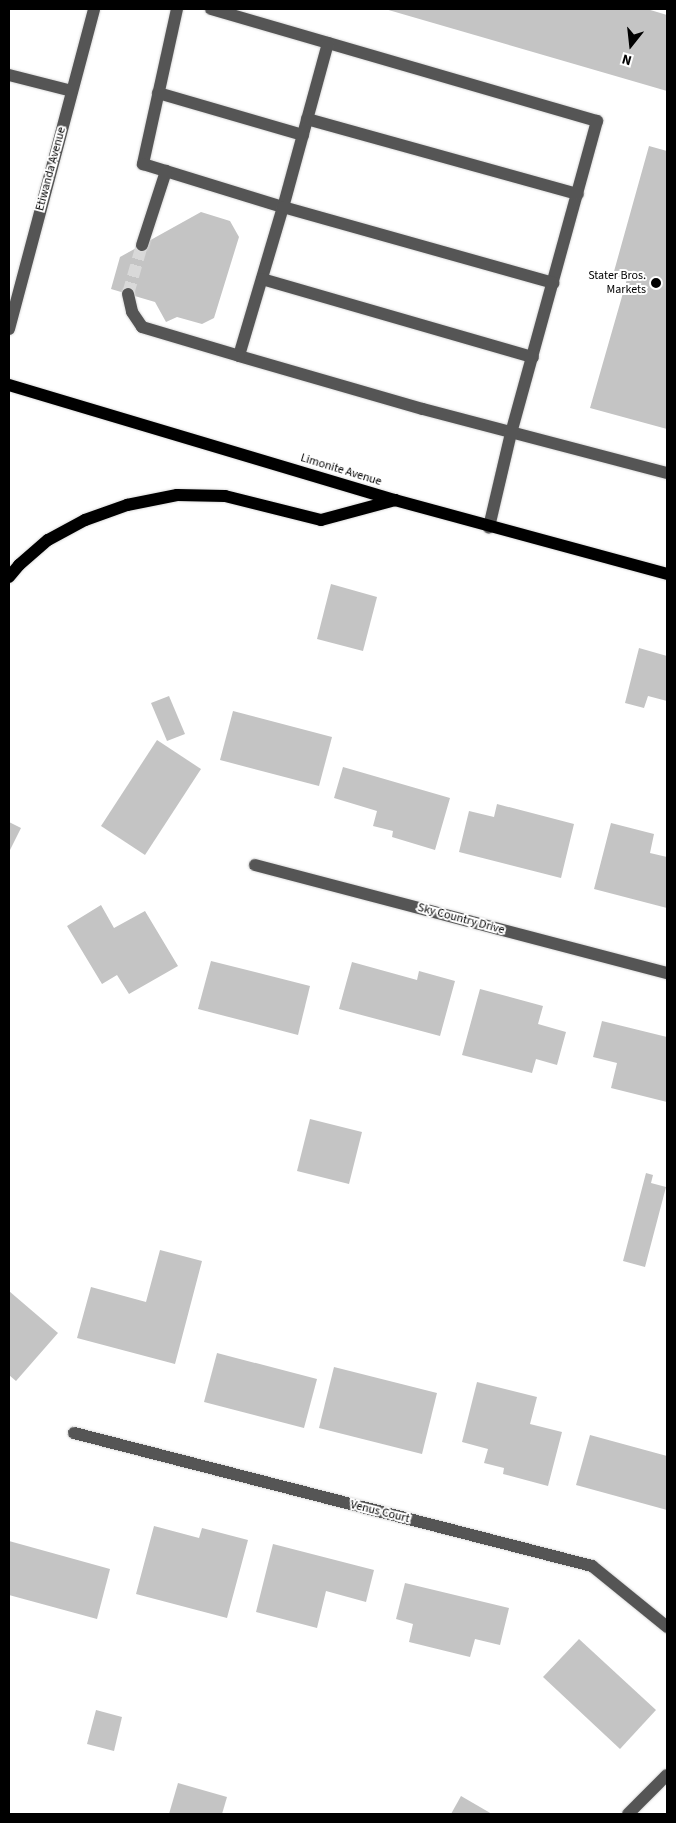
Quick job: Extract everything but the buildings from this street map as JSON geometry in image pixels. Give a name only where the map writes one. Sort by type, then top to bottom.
[{"type":"main road","name":"Limonite Avenue","points":[[9,385],[395,500],[667,574]]},
{"type":"main road","points":[[9,578],[19,565],[48,540],[85,520],[127,505],[176,495],[226,496],[321,520],[395,500]]},
{"type":"street","name":"Etiwanda Avenue","points":[[9,330],[94,9]]},
{"type":"street","points":[[177,9],[143,164],[283,207],[554,282]]},
{"type":"street","points":[[211,9],[597,121],[511,432],[489,527]]},
{"type":"street","points":[[239,356],[283,207],[328,43]]},
{"type":"street","points":[[9,75],[72,91]]},
{"type":"street","points":[[158,94],[303,134]]},
{"type":"street","points":[[307,119],[578,194]]},
{"type":"street","points":[[142,245],[166,171]]},
{"type":"street","points":[[262,279],[532,357]]},
{"type":"street","points":[[128,294],[132,312],[142,327],[511,432],[667,473]]},
{"type":"street","name":"Sky Country Drive","points":[[255,865],[667,973]]},
{"type":"street","name":"Venus Court","points":[[74,1433],[592,1566],[667,1627]]},
{"type":"street","points":[[628,1814],[667,1775]]},
{"type":"tunnel","points":[[128,294],[142,245]]},
{"type":"place","name":"Stater Bros. Markets","points":[[656,283]]}]
